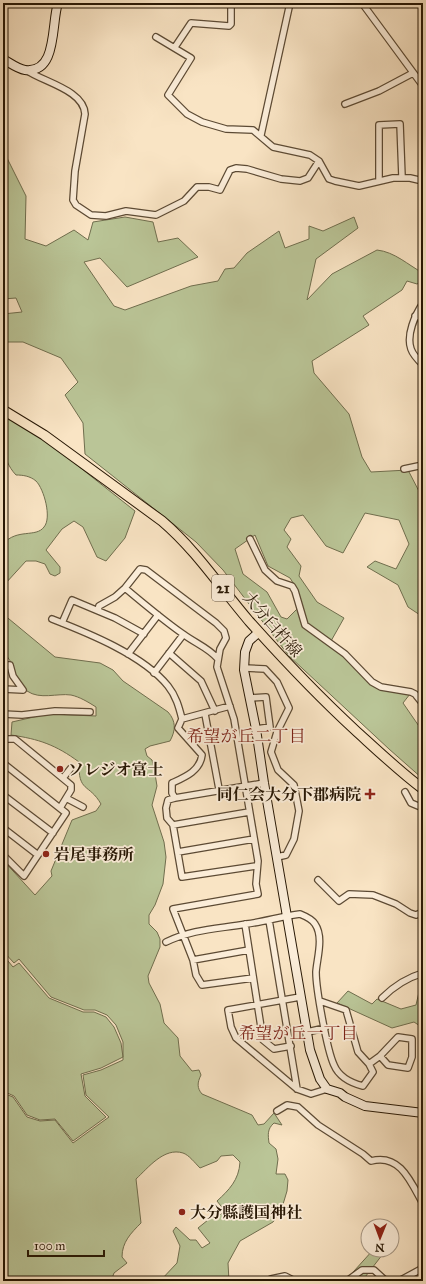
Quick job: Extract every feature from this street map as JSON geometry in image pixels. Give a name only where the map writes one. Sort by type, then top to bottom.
[{"type":"main road","name":"大分臼杵線","points":[[3,410],[44,435],[172,530],[198,556],[259,632],[311,689],[384,757],[423,789]]},
{"type":"street","points":[[26,70],[41,66],[49,56],[58,3]]},
{"type":"street","points":[[175,47],[191,23],[229,26],[231,24],[231,3]]},
{"type":"street","points":[[261,135],[290,3]]},
{"type":"street","points":[[362,3],[423,86]]},
{"type":"street","points":[[156,37],[175,47],[191,58],[168,95],[171,100],[187,114],[202,122],[226,129],[253,130],[261,135],[273,147],[310,155],[319,161],[329,179],[335,181],[359,186],[402,177],[423,181]]},
{"type":"street","points":[[3,59],[70,92],[79,99],[84,106],[85,114],[75,171],[73,200],[76,205],[93,216],[106,216],[126,211],[153,215],[158,214],[184,201],[197,187],[209,187],[220,190],[230,171],[235,168],[255,171],[283,180],[302,180],[308,178],[319,161]]},
{"type":"street","points":[[345,104],[379,91],[413,73]]},
{"type":"street","points":[[379,181],[379,125],[400,124],[402,177]]},
{"type":"street","points":[[422,363],[411,350],[410,340],[415,316],[423,304]]},
{"type":"street","points":[[415,316],[423,317]]},
{"type":"street","points":[[404,469],[423,465]]},
{"type":"street","points":[[250,539],[265,570],[277,580],[292,586],[295,591],[305,625],[349,658],[372,682],[381,687],[411,692],[415,694],[423,704]]},
{"type":"street","points":[[98,610],[99,606],[115,597],[125,588],[140,569],[146,570],[216,623],[224,631],[226,638],[220,649],[217,667],[234,719],[244,786],[258,861],[256,866],[258,894],[173,909],[184,933],[193,960],[196,975],[202,985],[253,978]]},
{"type":"street","points":[[125,588],[183,635],[214,654],[218,659]]},
{"type":"street","points":[[62,623],[72,600],[98,610],[144,634]]},
{"type":"street","points":[[128,654],[158,615]]},
{"type":"street","points":[[52,619],[108,643],[128,654],[168,685],[177,700],[182,720],[178,728],[202,755],[201,762],[193,772],[172,783],[172,793],[175,798]]},
{"type":"street","points":[[259,632],[249,641],[244,652],[244,668],[256,729],[310,1050],[320,1079],[327,1089]]},
{"type":"street","points":[[154,673],[183,635]]},
{"type":"street","points":[[169,653],[201,681],[215,711]]},
{"type":"street","points":[[3,665],[10,665],[13,676],[23,690],[3,689]]},
{"type":"street","points":[[244,668],[265,668],[277,682],[289,708],[277,732],[271,752],[278,770],[294,785],[299,811],[294,839],[286,855],[277,857]]},
{"type":"street","points":[[250,698],[266,697],[270,727],[256,729]]},
{"type":"street","points":[[182,720],[230,706]]},
{"type":"street","points":[[3,714],[22,715],[54,710],[90,712]]},
{"type":"street","points":[[205,714],[219,790]]},
{"type":"street","points":[[3,739],[15,739],[71,785],[71,790],[60,808]]},
{"type":"street","points":[[3,764],[66,813],[24,876],[3,855]]},
{"type":"street","points":[[63,778],[71,768]]},
{"type":"street","points":[[256,866],[182,877],[173,825],[167,818],[166,808],[168,800],[175,798],[264,783]]},
{"type":"street","points":[[405,792],[411,802],[423,808]]},
{"type":"street","points":[[3,795],[53,833]]},
{"type":"street","points":[[66,798],[83,806]]},
{"type":"street","points":[[173,825],[249,812]]},
{"type":"street","points":[[3,828],[38,855]]},
{"type":"street","points":[[178,852],[254,839]]},
{"type":"street","points":[[318,880],[339,901],[349,894],[373,895],[396,904],[410,913],[416,915],[423,912]]},
{"type":"street","points":[[166,942],[184,933],[300,914],[315,923],[319,941],[316,980],[325,1028],[334,1066],[342,1076],[354,1084],[363,1086],[373,1072],[369,1064],[358,1052],[346,1010],[320,1001]]},
{"type":"street","points":[[269,920],[284,1000],[297,1089]]},
{"type":"street","points":[[245,924],[263,1040],[274,1049],[291,1046]]},
{"type":"street","points":[[193,960],[248,950]]},
{"type":"street","points":[[382,998],[394,987],[405,980],[423,974]]},
{"type":"street","points":[[300,997],[228,1010],[231,1027],[236,1038],[297,1089],[311,1094],[327,1089],[340,1093],[345,1097],[365,1106],[423,1113]]},
{"type":"street","points":[[307,1032],[325,1028]]},
{"type":"street","points":[[369,1064],[380,1056],[398,1037],[412,1039],[412,1057],[408,1068],[388,1065],[380,1056]]},
{"type":"street","points":[[277,1111],[287,1106],[298,1107],[318,1125],[362,1154],[370,1161],[381,1158],[393,1162],[404,1174],[423,1204]]},
{"type":"street","points":[[399,1281],[423,1268]]},
{"type":"street","points":[[347,1281],[362,1270],[374,1270],[386,1281]]},
{"type":"street","points":[[271,1279],[285,1276],[295,1281]]},
{"type":"green space","points":[[3,150],[26,196],[25,239],[46,246],[74,230],[88,240],[93,222],[125,217],[153,222],[158,242],[178,238],[198,257],[127,287],[100,258],[84,262],[114,306],[125,310],[191,286],[218,281],[225,269],[234,268],[247,253],[279,231],[285,248],[309,239],[309,226],[323,231],[354,217],[358,228],[316,259],[307,300],[332,274],[377,250],[396,256],[423,273],[423,281],[417,284],[407,281],[402,290],[363,316],[369,325],[312,361],[314,373],[349,414],[362,457],[371,472],[408,470],[423,499],[423,617],[408,607],[398,585],[367,567],[375,561],[396,569],[409,544],[399,520],[365,513],[343,553],[326,546],[303,515],[291,518],[284,530],[291,539],[287,547],[301,566],[299,576],[317,602],[344,618],[331,641],[306,623],[297,589],[290,578],[268,566],[255,535],[235,549],[243,574],[267,592],[281,617],[287,619],[298,608],[305,627],[344,655],[382,689],[410,694],[403,703],[423,732],[423,779],[289,656],[223,570],[196,542],[85,454],[83,423],[65,395],[78,382],[61,358],[23,342],[3,342],[3,314],[22,312],[16,298],[3,299]]},
{"type":"green space","points":[[3,416],[23,425],[39,435],[135,511],[125,538],[106,561],[97,557],[83,527],[74,521],[62,529],[46,550],[60,567],[60,573],[55,576],[50,574],[45,564],[36,561],[26,561],[5,584],[3,583],[3,544],[14,536],[41,530],[46,523],[47,511],[42,490],[36,481],[31,478],[16,475],[7,462],[3,439]]},
{"type":"green space","points":[[3,614],[55,657],[100,663],[113,670],[123,681],[168,712],[173,719],[174,729],[170,741],[150,746],[145,749],[147,756],[152,760],[155,774],[157,786],[152,805],[164,842],[166,857],[163,884],[155,905],[149,915],[149,924],[157,932],[160,939],[160,947],[148,976],[149,983],[160,1004],[164,1023],[178,1038],[180,1056],[192,1071],[199,1070],[201,1075],[198,1085],[202,1094],[252,1115],[258,1125],[264,1124],[274,1113],[282,1125],[274,1123],[272,1125],[268,1132],[269,1143],[276,1149],[278,1159],[276,1174],[285,1174],[288,1180],[287,1191],[281,1211],[273,1222],[240,1241],[228,1263],[229,1281],[160,1281],[177,1263],[180,1246],[173,1231],[176,1227],[190,1240],[196,1240],[202,1248],[210,1243],[198,1228],[213,1216],[216,1218],[225,1211],[217,1201],[233,1184],[238,1174],[240,1162],[233,1155],[221,1156],[217,1161],[200,1168],[187,1155],[176,1152],[169,1153],[151,1164],[136,1179],[141,1223],[125,1242],[122,1257],[127,1263],[114,1273],[111,1281],[3,1281],[3,1093],[13,1097],[27,1117],[40,1121],[55,1120],[73,1143],[109,1117],[86,1095],[83,1075],[101,1070],[123,1060],[123,1042],[116,1025],[107,1015],[95,1010],[84,1010],[51,997],[19,959],[14,963],[3,951],[3,860],[35,895],[52,876],[51,871],[72,820],[96,811],[101,804],[97,797],[82,783],[79,772],[79,762],[55,747],[39,741],[11,735],[12,722],[47,714],[96,716],[96,707],[71,695],[43,696],[32,694],[22,687],[10,661],[3,653]]},
{"type":"green space","points":[[3,955],[13,967],[19,963],[49,998],[83,1012],[94,1012],[106,1017],[114,1027],[121,1043],[123,1057],[101,1068],[81,1074],[85,1096],[106,1117],[73,1141],[55,1119],[40,1120],[27,1115],[14,1096],[3,1091]]},
{"type":"green space","points":[[348,991],[372,1004],[377,999],[401,1009],[416,1005],[419,992],[423,993],[423,1028],[414,1022],[392,1028],[337,1003]]},
{"type":"green space","points":[[366,1258],[380,1258],[362,1281],[345,1281]]},
{"type":"place","name":"ソレジオ富士","points":[[60,769]]},
{"type":"place","name":"同仁会大分下郡病院","points":[[370,794]]},
{"type":"place","name":"岩尾事務所","points":[[46,854]]},
{"type":"place","name":"大分縣護国神社","points":[[182,1212]]},
{"type":"district","name":"希望が丘二丁目","points":[[246,736]]},
{"type":"district","name":"希望が丘一丁目","points":[[298,1033]]}]
